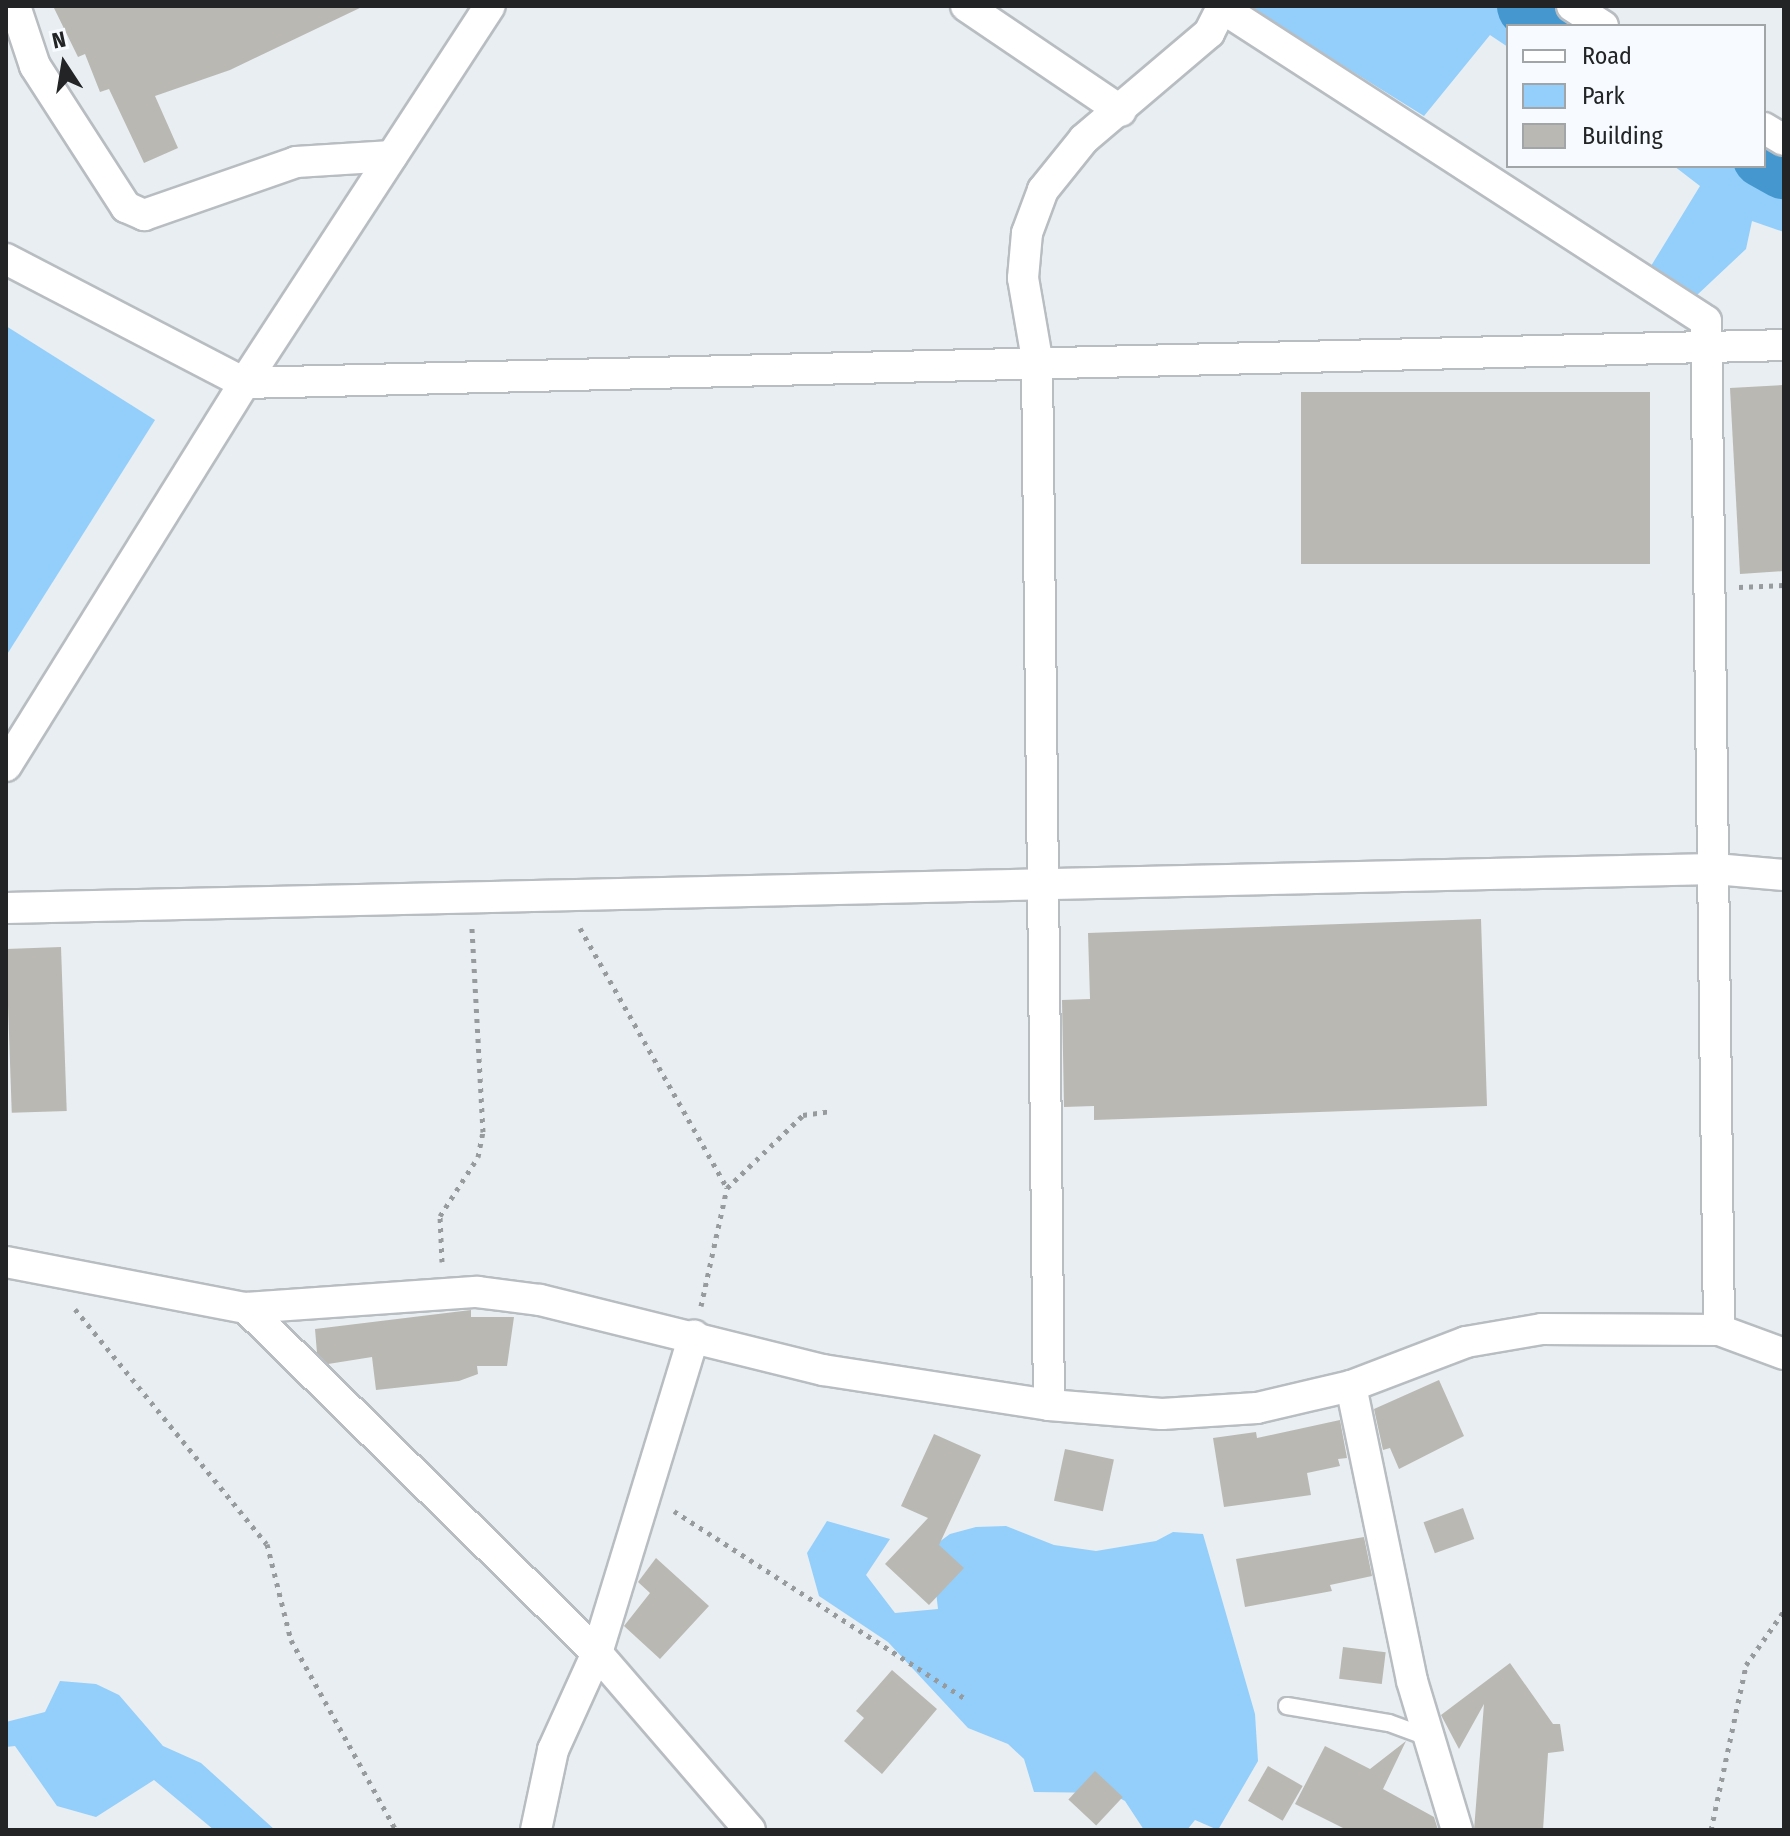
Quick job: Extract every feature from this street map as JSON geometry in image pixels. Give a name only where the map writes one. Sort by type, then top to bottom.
[{"type":"street","points":[[15,6],[35,66],[126,207],[144,215],[296,162],[392,156]]},
{"type":"street","points":[[6,766],[244,383],[490,6]]},
{"type":"street","points":[[966,6],[1121,111]]},
{"type":"street","points":[[1572,6],[1600,24]]},
{"type":"street","points":[[1049,1405],[1037,359],[1023,278],[1027,233],[1043,190],[1084,139],[1121,111],[1209,33],[1222,7],[1706,321],[1719,1330]]},
{"type":"street","points":[[1766,129],[1784,140]]},
{"type":"street","points":[[6,259],[244,383],[1037,359],[1706,343],[1784,345]]},
{"type":"street","points":[[6,908],[1715,869],[1784,875]]},
{"type":"street","points":[[6,1262],[246,1308],[449,1294],[540,1300],[823,1370],[1049,1405],[1162,1414],[1241,1409],[1351,1386],[1466,1342],[1542,1329],[1719,1330],[1784,1354]]},
{"type":"street","points":[[246,1308],[597,1653],[750,1830]]},
{"type":"street","points":[[536,1830],[553,1750],[597,1653],[694,1336]]},
{"type":"street","points":[[1351,1386],[1430,1738],[1457,1830]]},
{"type":"lane","points":[[1287,1706],[1389,1723],[1430,1738]]},
{"type":"path","points":[[1710,588],[1784,585]]},
{"type":"path","points":[[561,895],[727,1188]]},
{"type":"path","points":[[449,1294],[437,1244],[440,1216],[478,1157],[483,1132],[471,896]]},
{"type":"path","points":[[694,1336],[727,1188],[803,1115],[831,1111]]},
{"type":"path","points":[[41,1268],[267,1544],[291,1640],[396,1830]]},
{"type":"path","points":[[646,1494],[964,1698]]},
{"type":"path","points":[[1711,1830],[1746,1665],[1784,1611]]},
{"type":"green space","points":[[1247,6],[1512,6],[1540,24],[1506,24],[1506,46],[1490,35],[1424,116]]},
{"type":"green space","points":[[1677,168],[1766,168],[1784,178],[1784,232],[1752,221],[1746,249],[1696,296],[1651,266],[1700,186]]},
{"type":"green space","points":[[6,326],[155,420],[6,656]]},
{"type":"green space","points":[[827,1521],[890,1539],[866,1575],[895,1613],[938,1609],[931,1548],[950,1534],[976,1527],[1006,1526],[1054,1545],[1096,1551],[1156,1541],[1173,1532],[1203,1534],[1255,1714],[1258,1761],[1218,1830],[1195,1820],[1187,1830],[1144,1830],[1125,1801],[1110,1793],[1034,1792],[1024,1759],[1008,1744],[968,1728],[888,1642],[819,1596],[807,1553]]},
{"type":"green space","points":[[60,1681],[96,1684],[119,1695],[163,1746],[201,1763],[275,1830],[214,1830],[154,1780],[96,1817],[57,1806],[15,1746],[6,1747],[6,1722],[45,1712]]},
{"type":"building","points":[[53,6],[364,6],[230,70],[155,96],[178,148],[144,163],[109,89],[100,92],[85,54],[78,57]]},
{"type":"building","points":[[1784,385],[1784,571],[1740,574],[1730,388]]},
{"type":"building","points":[[1301,392],[1650,392],[1650,564],[1301,564]]},
{"type":"building","points":[[1481,919],[1487,1106],[1094,1120],[1094,1106],[1064,1107],[1062,1000],[1090,999],[1088,933]]},
{"type":"building","points":[[61,947],[67,1111],[12,1113],[6,949]]},
{"type":"building","points":[[471,1310],[471,1317],[514,1317],[507,1366],[477,1366],[478,1374],[459,1381],[376,1390],[372,1357],[328,1364],[317,1353],[315,1329]]},
{"type":"building","points":[[1439,1380],[1464,1436],[1399,1469],[1390,1448],[1383,1450],[1374,1409]]},
{"type":"building","points":[[1340,1420],[1347,1458],[1338,1459],[1340,1466],[1307,1473],[1311,1495],[1224,1507],[1213,1438],[1256,1432],[1257,1438]]},
{"type":"building","points":[[934,1434],[981,1455],[939,1545],[964,1568],[929,1605],[885,1564],[928,1518],[901,1506]]},
{"type":"building","points":[[1065,1449],[1114,1459],[1103,1511],[1054,1501]]},
{"type":"building","points":[[1463,1508],[1474,1539],[1435,1553],[1424,1522]]},
{"type":"building","points":[[1364,1537],[1372,1576],[1330,1585],[1332,1591],[1245,1607],[1236,1559]]},
{"type":"building","points":[[656,1558],[709,1606],[660,1659],[624,1626],[650,1593],[638,1582]]},
{"type":"building","points":[[1343,1647],[1386,1652],[1382,1684],[1339,1679]]},
{"type":"building","points":[[1510,1663],[1553,1724],[1560,1724],[1564,1751],[1548,1753],[1543,1830],[1474,1830],[1484,1704],[1459,1749],[1441,1715]]},
{"type":"building","points":[[892,1670],[937,1709],[882,1774],[844,1741],[864,1718],[856,1711]]},
{"type":"building","points":[[1406,1741],[1383,1789],[1434,1817],[1438,1830],[1347,1830],[1295,1804],[1325,1746],[1370,1769]]},
{"type":"building","points":[[1268,1766],[1303,1786],[1283,1821],[1248,1801]]},
{"type":"building","points":[[1095,1771],[1123,1797],[1096,1825],[1068,1800]]},
{"type":"waterway","points":[[1529,6],[1556,24]]},
{"type":"waterway","points":[[1766,157],[1784,167]]}]
